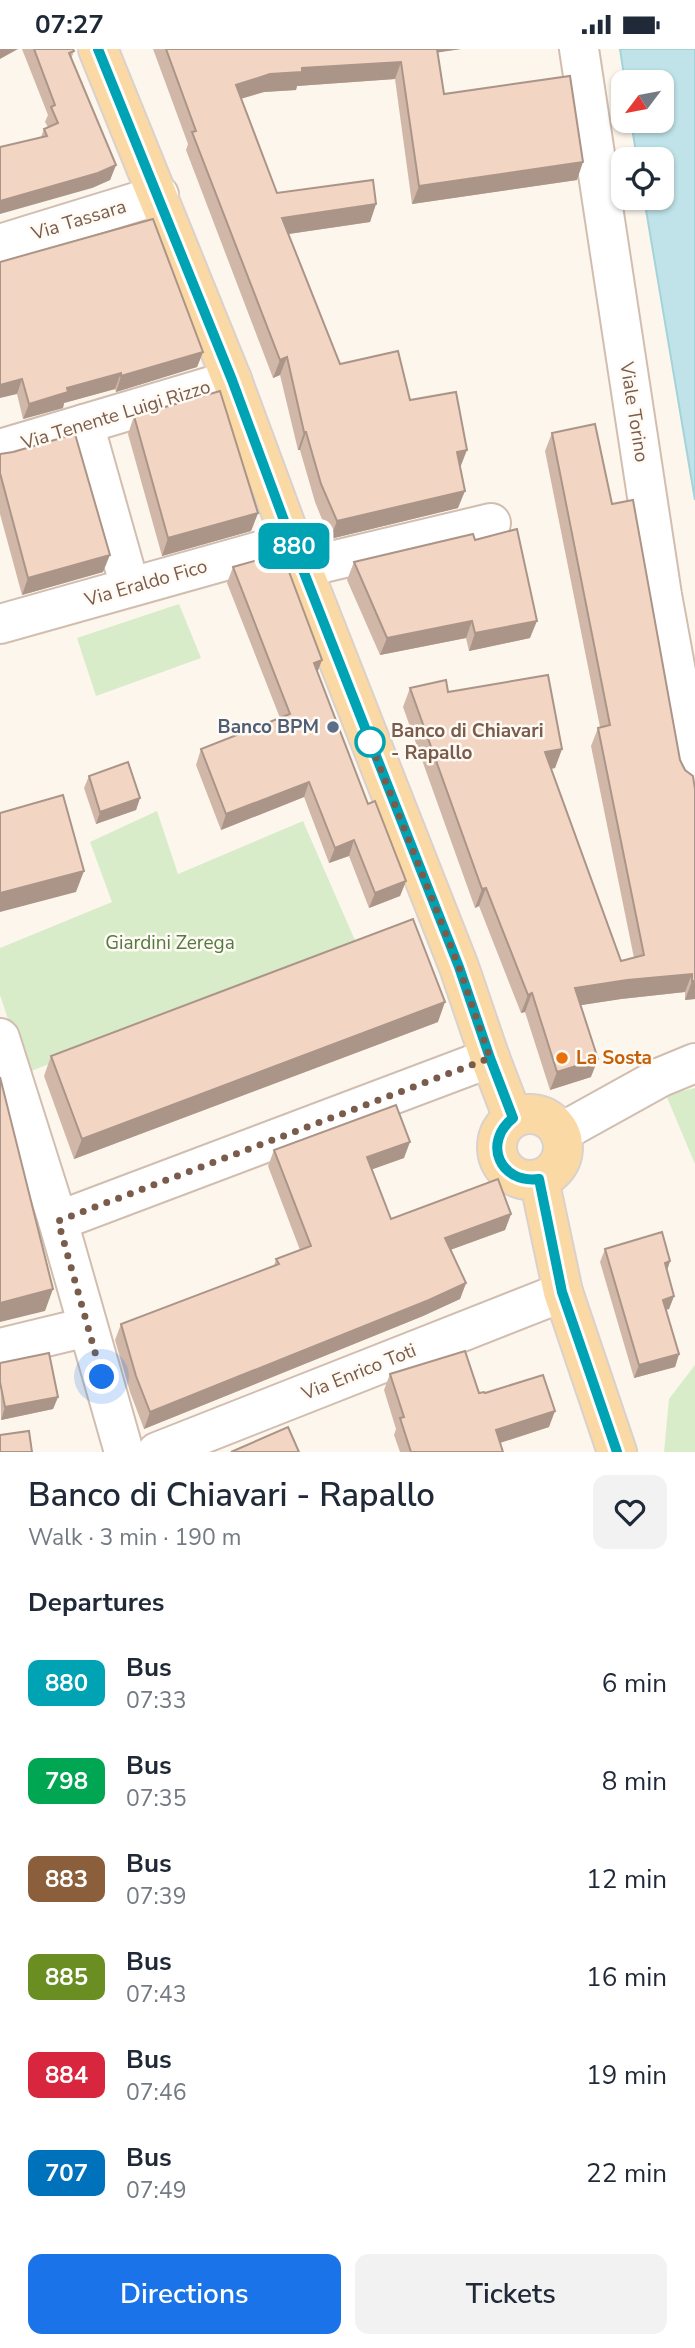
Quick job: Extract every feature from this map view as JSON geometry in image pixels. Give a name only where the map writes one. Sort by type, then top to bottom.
[{"type":"main road","points":[[98,49],[232,380],[297,555],[459,967],[513,1118]]},
{"type":"main road","points":[[523,1114],[534,1114],[554,1123],[560,1133],[563,1152],[560,1161],[548,1176],[529,1181],[518,1178],[509,1173],[498,1155],[500,1134],[505,1125],[523,1114]]},
{"type":"main road","points":[[539,1179],[562,1292],[617,1452]]},
{"type":"street","name":"Viale Torino","points":[[579,49],[662,595],[695,775]]},
{"type":"street","name":"Via Tassara","points":[[0,244],[159,195]]},
{"type":"street","name":"Via Tenente Luigi Rizzo","points":[[0,449],[232,380]]},
{"type":"street","points":[[84,425],[130,587]]},
{"type":"street","name":"Via Eraldo Fico","points":[[0,624],[130,587],[297,555],[491,523]]},
{"type":"street","points":[[0,1038],[58,1221],[124,1452]]},
{"type":"street","points":[[58,1221],[490,1058]]},
{"type":"street","points":[[560,1133],[661,1077],[695,1063]]},
{"type":"street","name":"Via Enrico Toti","points":[[157,1452],[562,1292]]},
{"type":"street","points":[[0,1348],[87,1327]]},
{"type":"green space","points":[[179,604],[201,658],[96,696],[77,638]]},
{"type":"green space","name":"Giardini Zerega","points":[[157,811],[178,874],[303,821],[357,945],[26,1073],[0,995],[0,948],[112,902],[90,842]]},
{"type":"green space","points":[[695,1088],[695,1164],[666,1095]]},
{"type":"green space","points":[[695,1365],[695,1452],[664,1452],[669,1399]]},
{"type":"water","points":[[620,49],[695,49],[695,500],[646,210],[674,210],[674,147],[635,147],[633,133],[674,133],[674,70],[623,70]]},
{"type":"building","points":[[34,49],[73,49],[74,51],[69,53],[116,165],[98,173],[0,201],[0,147],[47,136],[44,129],[58,123],[51,107],[55,105]]},
{"type":"building","points":[[166,49],[437,49],[444,94],[570,76],[583,162],[419,186],[401,62],[302,68],[302,72],[270,74],[236,85],[277,193],[373,180],[376,204],[282,218],[340,364],[398,351],[410,400],[456,392],[467,450],[457,452],[465,491],[337,521],[321,484],[304,432],[287,357],[280,360],[192,132],[196,131]]},
{"type":"building","points":[[153,219],[203,352],[121,376],[121,373],[67,388],[68,392],[29,404],[22,379],[0,385],[0,262]]},
{"type":"building","points":[[220,391],[258,513],[168,538],[134,416]]},
{"type":"building","points":[[595,424],[612,504],[633,500],[680,760],[685,770],[693,776],[695,981],[692,981],[692,974],[575,988],[598,1059],[557,1072],[532,993],[528,995],[486,888],[482,889],[410,688],[446,680],[448,692],[548,675],[562,749],[545,752],[621,961],[644,955],[598,728],[610,725],[552,433]]},
{"type":"building","points":[[75,434],[110,555],[28,578],[0,473],[0,454]]},
{"type":"building","points":[[517,529],[537,621],[475,633],[472,621],[387,638],[354,562],[473,534],[475,540]]},
{"type":"building","points":[[282,553],[322,660],[314,663],[368,804],[375,801],[406,881],[375,893],[354,840],[335,848],[309,782],[226,814],[201,749],[290,714],[233,567]]},
{"type":"building","points":[[128,762],[140,798],[100,812],[89,776]]},
{"type":"building","points":[[63,795],[84,871],[0,893],[0,813]]},
{"type":"building","points":[[413,919],[445,1002],[82,1139],[51,1056]]},
{"type":"building","points":[[0,1077],[53,1289],[0,1303]]},
{"type":"building","points":[[396,1105],[410,1142],[367,1157],[391,1219],[498,1179],[511,1214],[445,1238],[466,1283],[150,1412],[121,1324],[279,1264],[276,1259],[311,1246],[274,1150]]},
{"type":"building","points":[[662,1232],[670,1261],[665,1263],[674,1296],[663,1300],[679,1354],[639,1365],[605,1249]]},
{"type":"building","points":[[465,1351],[479,1393],[543,1375],[555,1411],[496,1430],[503,1452],[411,1452],[400,1418],[404,1417],[390,1374]]},
{"type":"building","points":[[49,1353],[58,1397],[5,1407],[0,1382],[0,1363]]},
{"type":"building","points":[[288,1427],[299,1452],[231,1452]]},
{"type":"building","points":[[29,1431],[32,1452],[0,1452],[0,1435]]},
{"type":"bus line","name":"880","points":[[98,49],[232,380],[292,542],[459,967],[513,1118],[500,1134],[498,1155],[509,1173],[529,1181],[539,1179],[562,1292],[617,1452]]},
{"type":"place","name":"Banco BPM","points":[[333,727]]},
{"type":"place","name":"Banco di Chiavari - Rapallo","points":[[370,742]]},
{"type":"place","name":"La Sosta","points":[[562,1058]]},
{"type":"route","points":[[102,1377],[58,1221],[490,1058],[459,967],[370,742]]}]
